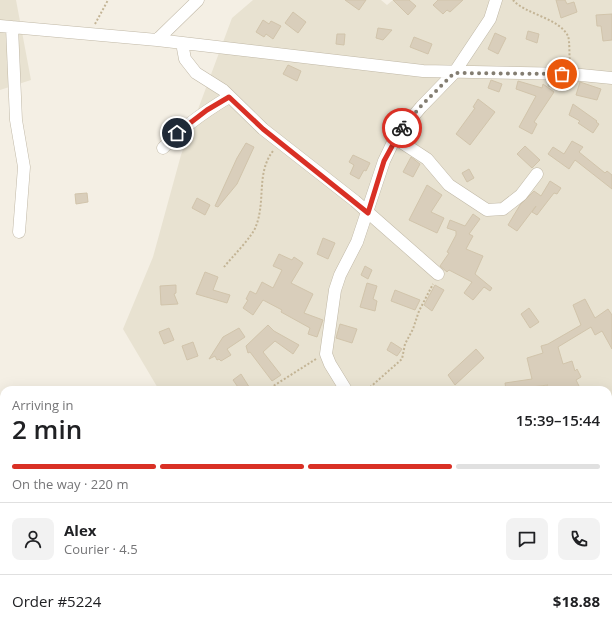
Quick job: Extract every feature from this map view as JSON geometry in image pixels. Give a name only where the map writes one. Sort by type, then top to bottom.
[{"type":"street","points":[[156,40],[198,0]]},
{"type":"street","points":[[344,386],[330,364],[326,354],[335,290],[340,275],[357,242],[368,213],[384,161],[395,138],[421,106],[454,73],[490,19],[496,0]]},
{"type":"street","points":[[19,232],[24,166],[16,120],[6,27],[156,40],[382,67],[454,73],[571,74],[612,78]]},
{"type":"street","points":[[182,43],[183,53],[189,65],[196,73],[216,84],[263,129],[368,213],[438,274]]},
{"type":"street","points":[[163,148],[177,133],[207,110],[229,97]]},
{"type":"street","points":[[395,138],[427,159],[449,185],[487,210],[503,209],[521,195],[537,174]]},
{"type":"path","points":[[90,34],[108,0]]},
{"type":"path","points":[[513,0],[516,4],[555,24],[567,34],[571,74]]},
{"type":"path","points":[[224,267],[256,227],[262,201],[262,179],[266,161],[280,142]]},
{"type":"path","points":[[372,386],[402,359],[405,344],[413,329],[419,310],[438,274]]},
{"type":"path","points":[[274,386],[326,354]]},
{"type":"shaded area","points":[[0,0],[16,0],[31,80],[0,90]]},
{"type":"shaded area","points":[[253,0],[381,0],[387,5],[393,0],[612,0],[612,386],[157,386],[123,329],[153,257],[181,155],[232,18]]},
{"type":"building","points":[[345,0],[366,0],[359,10]]},
{"type":"building","points":[[393,0],[409,0],[416,6],[408,15]]},
{"type":"building","points":[[438,0],[463,0],[450,12],[447,10],[443,14],[433,5]]},
{"type":"building","points":[[556,0],[565,0],[567,4],[574,2],[577,12],[561,18]]},
{"type":"building","points":[[293,12],[306,22],[298,33],[285,23]]},
{"type":"building","points":[[612,14],[612,40],[603,41],[601,26],[597,26],[596,15]]},
{"type":"building","points":[[263,20],[269,24],[271,21],[281,26],[273,39],[266,34],[264,37],[256,32]]},
{"type":"building","points":[[378,28],[392,30],[383,40],[376,38]]},
{"type":"building","points":[[528,31],[539,34],[537,43],[526,39]]},
{"type":"building","points":[[495,33],[506,38],[498,54],[488,49]]},
{"type":"building","points":[[337,34],[345,34],[344,45],[336,44]]},
{"type":"building","points":[[414,37],[432,44],[428,54],[410,47]]},
{"type":"building","points":[[288,65],[301,71],[297,81],[283,74]]},
{"type":"building","points":[[491,80],[502,84],[499,92],[488,88]]},
{"type":"building","points":[[518,81],[542,88],[543,84],[554,92],[534,122],[537,124],[532,134],[519,127],[536,96],[516,89]]},
{"type":"building","points":[[549,81],[563,81],[561,90],[548,86]]},
{"type":"building","points":[[580,82],[601,89],[597,100],[576,95]]},
{"type":"building","points":[[478,99],[495,112],[470,145],[456,134],[475,108],[473,107]]},
{"type":"building","points":[[573,104],[597,121],[596,122],[599,124],[593,133],[578,123],[580,121],[569,115]]},
{"type":"building","points":[[572,141],[583,147],[579,152],[605,173],[607,171],[612,175],[612,189],[575,160],[569,169],[548,154],[553,147],[564,154]]},
{"type":"building","points":[[246,143],[254,147],[237,184],[218,207],[215,206],[237,158]]},
{"type":"building","points":[[525,146],[540,160],[532,168],[517,154]]},
{"type":"building","points":[[353,155],[370,163],[366,171],[364,170],[359,179],[350,174],[354,165],[349,162]]},
{"type":"building","points":[[411,157],[420,164],[413,177],[403,172]]},
{"type":"building","points":[[469,169],[474,178],[467,182],[462,173]]},
{"type":"building","points":[[550,181],[561,188],[557,194],[554,193],[537,215],[532,212],[536,206],[517,231],[508,225],[520,205],[534,191],[541,196]]},
{"type":"building","points":[[427,185],[442,195],[431,212],[444,218],[437,233],[409,220]]},
{"type":"building","points":[[87,193],[88,202],[76,204],[75,194]]},
{"type":"building","points":[[197,198],[210,205],[205,215],[192,208]]},
{"type":"building","points":[[473,214],[480,219],[469,234],[473,236],[466,249],[483,256],[475,274],[492,288],[490,291],[484,287],[473,300],[464,293],[472,282],[449,270],[447,272],[440,266],[449,253],[447,252],[456,235],[456,231],[447,228],[450,220],[465,226]]},
{"type":"building","points":[[323,238],[335,243],[328,259],[317,254]]},
{"type":"building","points":[[279,254],[292,260],[294,257],[303,263],[291,283],[313,294],[304,313],[323,320],[317,337],[308,334],[310,328],[263,300],[253,315],[243,308],[248,300],[246,299],[250,291],[256,294],[262,282],[273,288],[282,270],[273,266]]},
{"type":"building","points":[[365,266],[372,270],[368,279],[361,275]]},
{"type":"building","points":[[205,272],[218,277],[213,290],[230,295],[227,303],[196,294]]},
{"type":"building","points":[[367,283],[377,286],[373,299],[377,301],[375,311],[360,307]]},
{"type":"building","points":[[176,285],[176,293],[174,294],[178,304],[161,305],[160,286]]},
{"type":"building","points":[[435,285],[444,290],[432,311],[424,305]]},
{"type":"building","points":[[395,290],[420,300],[415,310],[391,301]]},
{"type":"building","points":[[585,299],[595,318],[608,309],[612,315],[612,349],[602,331],[595,335],[591,327],[558,347],[563,364],[572,361],[575,371],[577,369],[581,377],[576,380],[579,386],[505,386],[505,383],[532,379],[527,358],[543,353],[541,346],[548,344],[581,325],[573,305]]},
{"type":"building","points":[[529,308],[539,322],[530,328],[521,314]]},
{"type":"building","points":[[340,324],[357,329],[352,343],[336,338]]},
{"type":"building","points":[[268,325],[274,331],[299,345],[293,354],[275,341],[263,352],[281,375],[272,381],[250,352],[248,353],[246,346]]},
{"type":"building","points":[[169,328],[174,340],[164,344],[159,332]]},
{"type":"building","points":[[239,328],[245,337],[227,349],[231,355],[221,361],[219,359],[217,360],[215,356],[209,359],[223,337]]},
{"type":"building","points":[[193,342],[198,356],[187,360],[182,346]]},
{"type":"building","points":[[391,342],[402,349],[397,356],[387,350]]},
{"type":"building","points":[[476,349],[484,358],[455,385],[448,375]]},
{"type":"building","points":[[241,374],[248,386],[237,386],[233,380]]},
{"type":"way so far","points":[[402,128],[421,106],[454,73],[562,74]]},
{"type":"route","points":[[177,133],[207,110],[229,97],[263,129],[355,201],[368,213],[384,161],[395,138],[402,128]]}]
